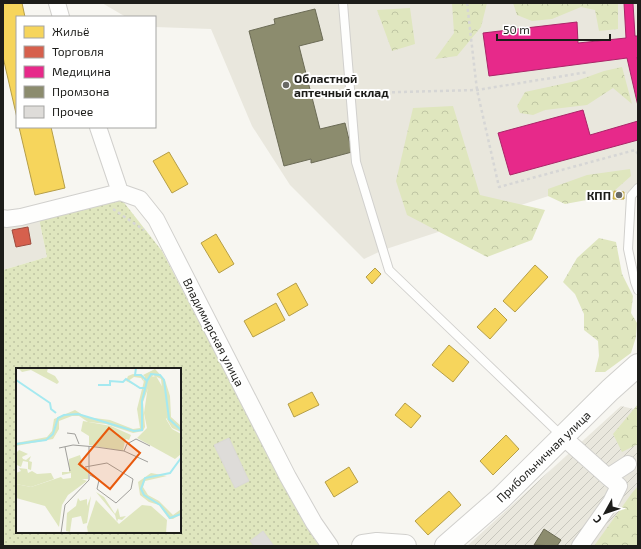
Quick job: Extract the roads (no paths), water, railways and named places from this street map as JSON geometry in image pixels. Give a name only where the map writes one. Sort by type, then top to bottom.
[{"type":"street","points":[[57,3],[60,16]]},
{"type":"street","points":[[3,218],[21,217],[120,192],[98,128]]},
{"type":"street","name":"Владимирская улица","points":[[120,192],[140,199],[156,219],[288,476],[314,523],[330,546]]},
{"type":"street","name":"Прибольничная улица","points":[[446,546],[501,498],[610,390],[638,365]]},
{"type":"street","points":[[563,437],[619,486],[611,502],[580,546]]},
{"type":"street","points":[[608,477],[628,464]]},
{"type":"street","points":[[363,546],[377,544],[405,546]]},
{"type":"lane","points":[[343,3],[356,162],[390,270],[563,437]]},
{"type":"lane","points":[[638,188],[631,196],[628,249],[638,290]]},
{"type":"place","name":"Областной аптечный склад","points":[[286,85]]},
{"type":"place","name":"КПП","points":[[619,195]]}]
